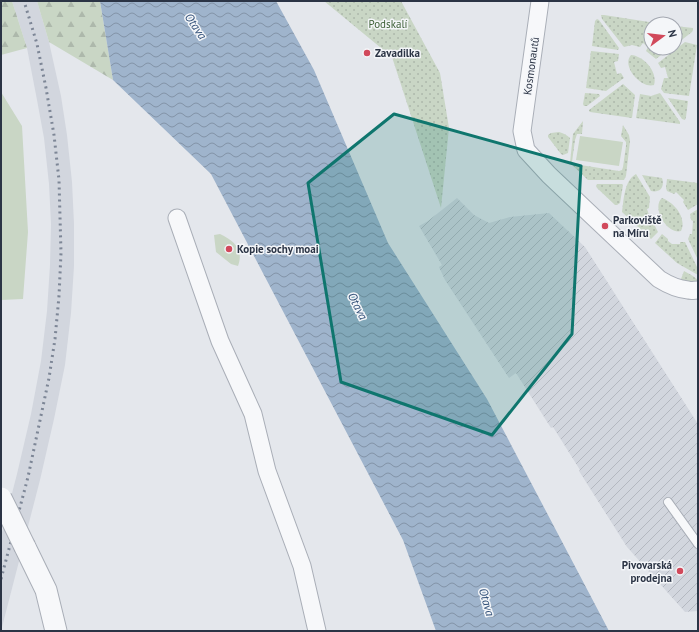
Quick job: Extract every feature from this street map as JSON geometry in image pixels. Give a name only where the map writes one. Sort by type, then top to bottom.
[{"type":"street","name":"Kosmonautů","points":[[540,1],[522,131],[526,150],[549,175],[659,279],[674,287],[687,290],[698,290]]},
{"type":"street","points":[[177,218],[220,341],[253,414],[267,471],[302,566],[317,631]]},
{"type":"street","points":[[1,498],[46,590],[56,631]]},
{"type":"lane","points":[[668,502],[698,544]]},
{"type":"highlighted area","points":[[394,114],[581,166],[572,334],[492,435],[341,382],[308,183]]},
{"type":"shaded area","points":[[12,1],[37,1],[49,42],[61,96],[67,135],[72,182],[74,266],[71,313],[65,365],[40,480],[1,631],[1,536],[31,414],[41,361],[47,311],[51,224],[49,184],[44,138],[27,48]]},
{"type":"shaded area","points":[[457,198],[474,215],[489,223],[510,217],[549,213],[585,247],[698,424],[698,611],[685,612],[627,547],[553,427],[551,428],[516,373],[509,378],[445,280],[439,267],[442,265],[419,226],[428,221]]},
{"type":"green space","points":[[1,1],[12,1],[27,48],[1,55]]},
{"type":"green space","points":[[37,1],[100,1],[113,80],[49,42]]},
{"type":"green space","name":"Podskalí","points":[[324,1],[401,1],[440,73],[449,128],[441,208],[392,57]]},
{"type":"green space","points":[[601,15],[643,21],[643,43],[640,47],[632,45],[624,47],[602,19]]},
{"type":"green space","points":[[597,19],[619,48],[618,50],[592,46],[595,21]]},
{"type":"green space","points":[[683,27],[693,28],[692,32],[683,39]]},
{"type":"green space","points":[[685,42],[697,45],[689,96],[664,93],[661,89],[664,78],[668,78],[665,67],[661,68],[658,63],[667,56],[683,56],[683,44]]},
{"type":"green space","points":[[591,51],[619,54],[618,61],[614,62],[617,74],[621,73],[624,78],[606,91],[586,88]]},
{"type":"green space","points":[[631,55],[641,58],[649,66],[654,75],[654,85],[644,84],[634,76],[629,65]]},
{"type":"green space","points":[[652,56],[660,56],[656,59]]},
{"type":"green space","points":[[623,84],[635,95],[632,118],[589,111],[589,110]]},
{"type":"green space","points":[[1,92],[22,126],[28,232],[23,299],[1,300]]},
{"type":"green space","points":[[585,93],[599,94],[600,96],[587,106],[584,106]]},
{"type":"green space","points":[[660,93],[680,124],[636,118],[640,94],[651,96]]},
{"type":"green space","points":[[668,98],[688,101],[685,120],[682,119]]},
{"type":"green space","points":[[583,121],[582,134],[577,134],[575,140],[572,162],[574,164],[619,171],[622,170],[626,146],[626,142],[621,136],[623,125],[629,135],[630,141],[626,176],[624,180],[588,180],[570,163],[573,134]]},
{"type":"green space","points":[[559,132],[570,138],[568,153],[563,155],[548,137],[551,133]]},
{"type":"green space","points":[[580,136],[623,142],[619,166],[576,160]]},
{"type":"green space","points":[[636,174],[650,197],[649,208],[647,209],[651,221],[652,220],[658,232],[651,239],[622,212],[627,186],[632,177]]},
{"type":"green space","points":[[642,175],[662,178],[663,184],[661,189],[651,191]]},
{"type":"green space","points":[[667,179],[698,183],[698,204],[688,210],[683,202],[684,200],[676,192],[674,194],[667,191]]},
{"type":"green space","points":[[597,184],[622,184],[620,203],[615,205],[597,188]]},
{"type":"green space","points":[[662,198],[671,203],[679,212],[682,221],[681,231],[671,229],[662,219],[658,208],[659,202]]},
{"type":"green space","points":[[698,209],[698,260],[688,239],[690,234],[692,234],[693,221],[691,220],[690,214]]},
{"type":"green space","points":[[220,234],[230,240],[239,250],[240,260],[238,266],[231,264],[216,252],[214,235]]},
{"type":"green space","points":[[662,234],[672,244],[680,244],[680,242],[685,242],[698,269],[698,275],[677,263],[655,243]]},
{"type":"green space","points":[[684,271],[698,280],[698,283],[682,281],[681,279]]},
{"type":"water","name":"Otava","points":[[100,1],[276,1],[314,70],[388,243],[487,399],[609,631],[436,631],[403,540],[211,174],[113,80]]},
{"type":"railway","points":[[1,579],[28,477],[49,378],[55,339],[61,253],[59,180],[54,135],[37,44],[24,1]]},
{"type":"place","name":"Zavadilka","points":[[367,53]]},
{"type":"place","name":"Parkoviště na Míru","points":[[605,226]]},
{"type":"place","name":"Kopie sochy moai","points":[[229,249]]},
{"type":"place","name":"Pivovarská prodejna","points":[[680,571]]}]
